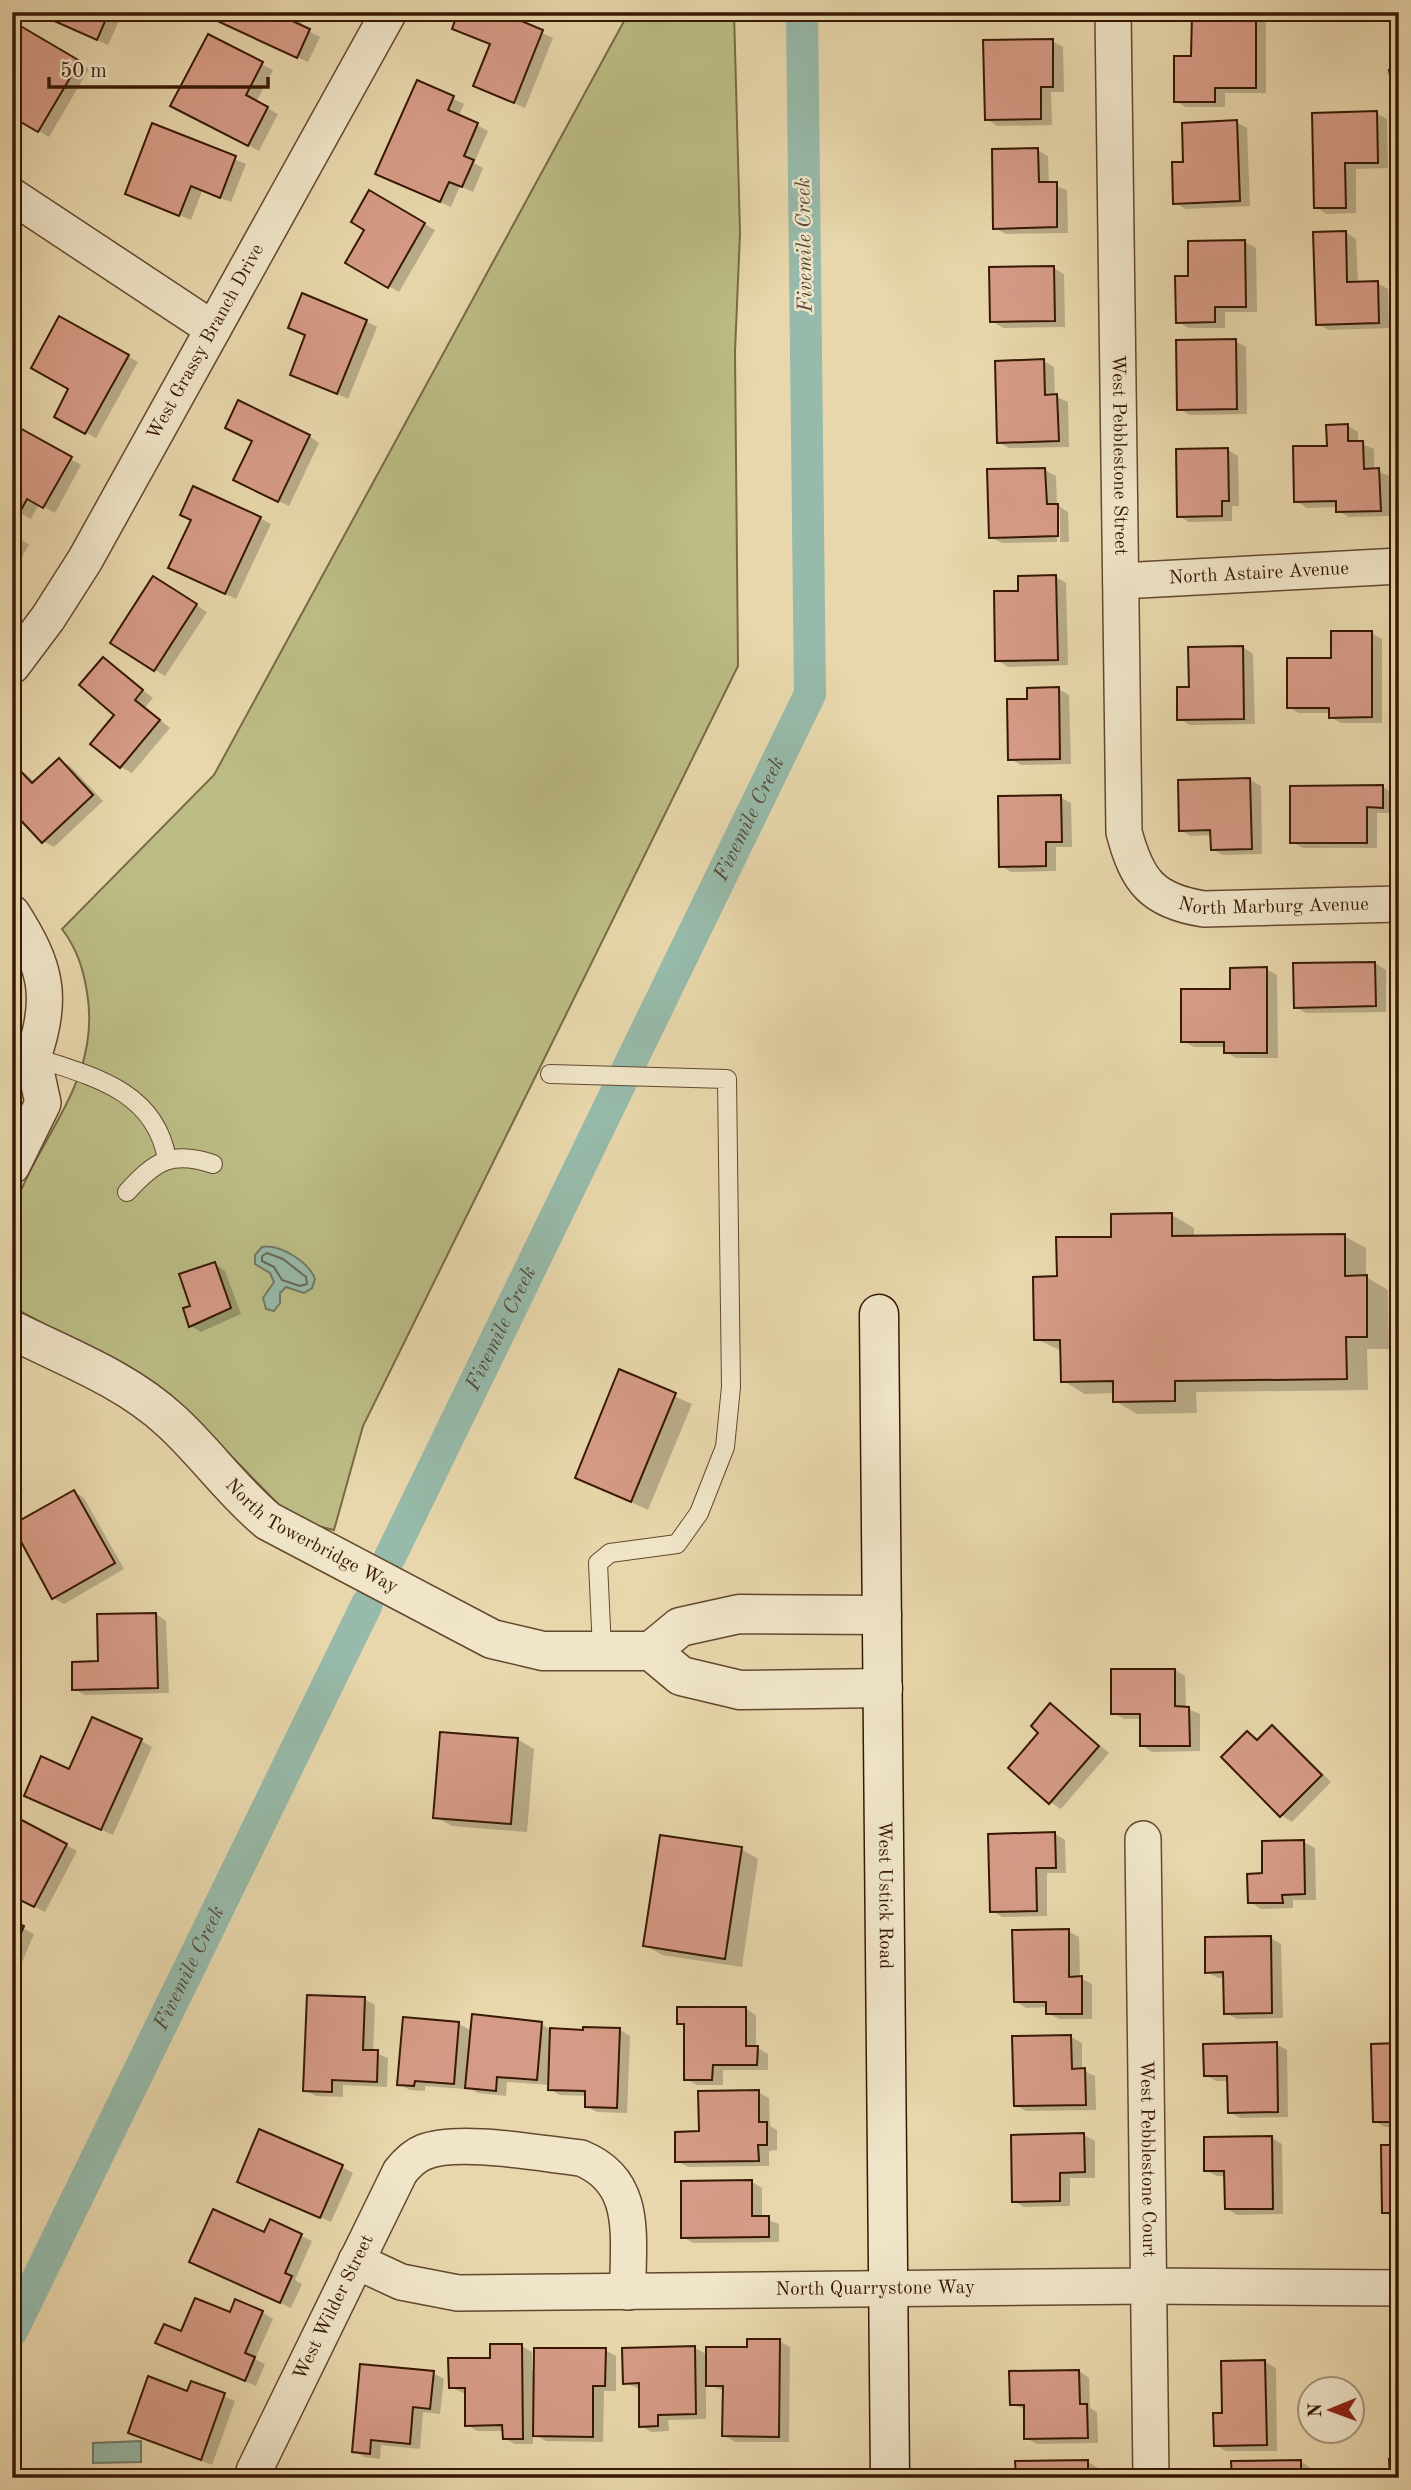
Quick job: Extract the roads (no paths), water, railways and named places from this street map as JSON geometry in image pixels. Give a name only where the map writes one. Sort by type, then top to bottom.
[{"type":"street","name":"West Grassy Branch Drive","points":[[12,666],[48,618],[85,560],[388,12]]},
{"type":"street","name":"West Pebblestone Street","points":[[1113,12],[1124,832],[1132,864],[1152,889]]},
{"type":"street","points":[[12,196],[213,329]]},
{"type":"street","name":"North Astaire Avenue","points":[[1121,581],[1399,566]]},
{"type":"street","name":"North Marburg Avenue","points":[[1152,889],[1177,905],[1204,909],[1399,904]]},
{"type":"street","points":[[12,913],[33,951],[46,988],[43,1029],[23,1065],[43,1102],[12,1166]]},
{"type":"street","name":"West Ustick Road","points":[[879,1314],[890,2478]]},
{"type":"street","name":"North Towerbridge Way","points":[[12,1330],[118,1382],[146,1400],[172,1422],[241,1499],[268,1521],[492,1639],[543,1651],[651,1651]]},
{"type":"street","points":[[882,1615],[739,1614],[681,1627],[651,1651],[681,1676],[740,1690],[883,1688]]},
{"type":"street","name":"West Pebblestone Court","points":[[1143,1839],[1151,2478]]},
{"type":"street","name":"West Wilder Street","points":[[254,2471],[400,2172],[410,2160],[423,2152],[457,2146],[580,2158],[594,2164],[620,2189],[626,2206],[628,2292]]},
{"type":"street","name":"North Quarrystone Way","points":[[356,2261],[401,2282],[458,2293],[1149,2286],[1399,2288]]},
{"type":"lane","points":[[23,1065],[112,1086],[146,1109],[163,1138],[167,1159]]},
{"type":"lane","points":[[550,1074],[651,1079],[727,1079],[732,1387],[725,1447],[699,1513],[677,1544],[610,1553],[598,1563],[602,1650]]},
{"type":"lane","points":[[127,1192],[146,1171],[167,1159],[191,1156],[213,1164]]},
{"type":"water","points":[[262,1247],[285,1251],[307,1266],[315,1279],[312,1288],[304,1293],[286,1287],[280,1293],[280,1303],[274,1311],[266,1309],[263,1298],[274,1282],[270,1273],[255,1264],[255,1255]]},
{"type":"water","points":[[141,2441],[141,2462],[93,2463],[93,2443]]},
{"type":"waterway","name":"Fivemile Creek","points":[[390,1557],[810,694],[802,12]]},
{"type":"waterway","name":"Fivemile Creek","points":[[12,2331],[367,1604]]}]
